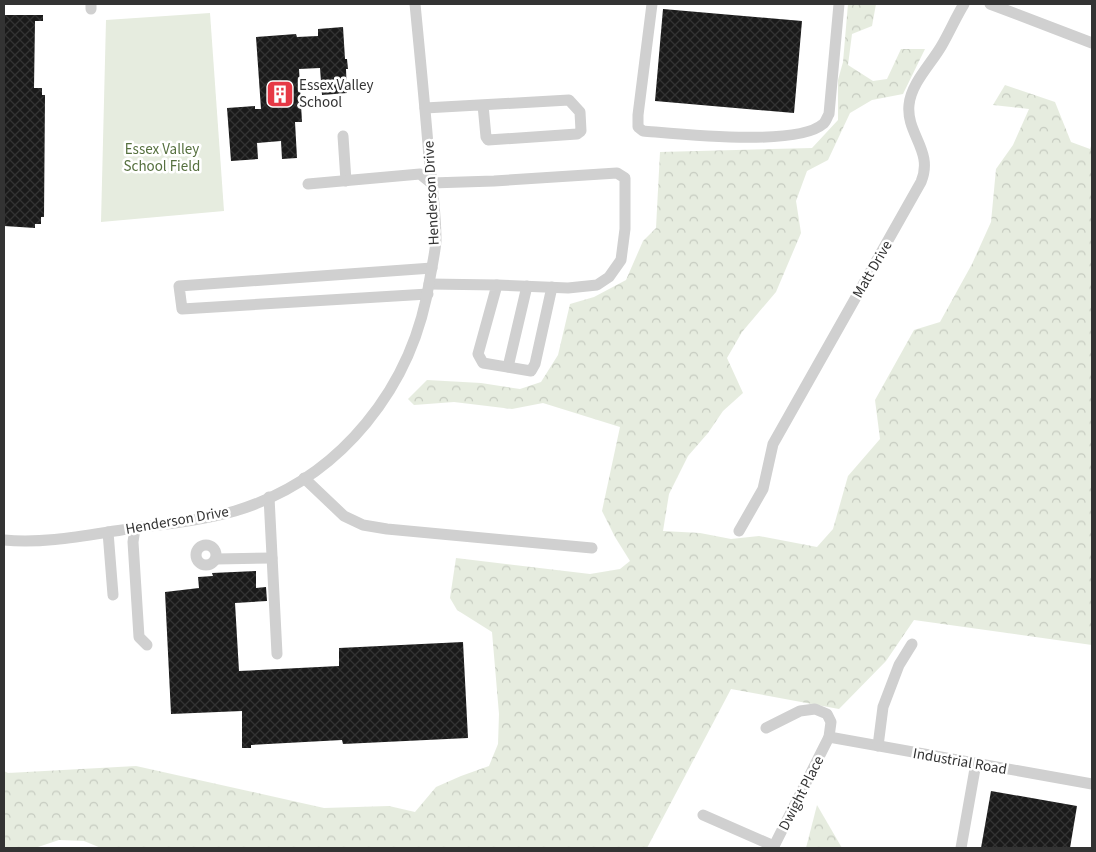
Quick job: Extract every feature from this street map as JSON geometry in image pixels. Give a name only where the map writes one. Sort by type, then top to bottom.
[{"type":"street","name":"Henderson Drive","points":[[4,540],[54,540],[207,518],[236,510],[269,497],[304,478],[345,446],[359,432],[383,401],[408,358],[419,330],[436,242],[415,4]]},
{"type":"street","points":[[652,4],[638,127],[643,132],[728,138],[792,135],[810,131],[824,123],[829,114],[840,4]]},
{"type":"street","name":"Matt Drive","points":[[739,531],[763,489],[773,444],[921,182],[926,167],[924,156],[911,122],[909,104],[915,88],[942,46],[964,4]]},
{"type":"street","points":[[990,4],[1092,43]]},
{"type":"street","points":[[425,108],[568,100],[580,112],[580,131],[577,134],[488,140],[486,137],[483,105]]},
{"type":"street","points":[[343,136],[346,181]]},
{"type":"street","points":[[308,184],[420,174],[432,183],[617,173],[625,178],[625,229],[621,260],[609,277],[597,284],[568,288],[497,284],[182,309],[179,286],[432,268]]},
{"type":"street","points":[[497,284],[478,354],[483,363],[531,371],[535,364],[552,287]]},
{"type":"street","points":[[508,367],[527,286]]},
{"type":"street","points":[[304,478],[344,516],[362,525],[386,529],[592,548]]},
{"type":"street","points":[[269,497],[277,654]]},
{"type":"street","points":[[135,528],[133,542],[139,637],[146,645]]},
{"type":"street","points":[[108,532],[114,595]]},
{"type":"street","points":[[216,559],[272,558]]},
{"type":"street","points":[[878,746],[883,707],[899,666],[912,644]]},
{"type":"street","points":[[766,728],[800,711],[815,709],[828,714],[831,722],[829,737]]},
{"type":"street","name":"Industrial Road","points":[[829,737],[1092,784]]},
{"type":"street","name":"Dwight Place","points":[[774,847],[829,737]]},
{"type":"street","points":[[961,848],[976,763]]},
{"type":"street","points":[[703,815],[774,847]]},
{"type":"green space","points":[[848,4],[876,4],[872,26],[852,34],[848,65],[873,81],[887,79],[901,49],[925,49],[903,94],[872,100],[850,113],[828,160],[807,171],[796,201],[801,233],[776,292],[742,332],[727,358],[743,393],[723,411],[708,433],[688,456],[669,494],[663,531],[700,533],[731,539],[759,536],[817,547],[833,529],[848,476],[880,439],[875,400],[914,330],[940,322],[972,264],[991,222],[996,169],[1013,145],[1029,109],[993,105],[1005,85],[1055,102],[1071,142],[1090,149],[1092,143],[1092,645],[914,620],[886,661],[839,709],[731,689],[647,848],[101,848],[84,841],[59,840],[35,848],[4,848],[4,771],[8,773],[136,766],[324,808],[389,806],[415,812],[436,787],[489,766],[498,744],[499,714],[492,632],[457,610],[450,598],[456,558],[590,574],[620,569],[630,561],[602,511],[620,427],[543,403],[512,409],[454,402],[414,405],[408,399],[427,380],[481,383],[520,389],[541,382],[558,355],[570,304],[594,297],[626,280],[643,241],[656,228],[660,152],[812,148],[838,120],[838,80],[843,62]]},
{"type":"green space","name":"Essex Valley School Field","points":[[210,13],[224,211],[101,222],[106,20]]},
{"type":"green space","points":[[817,805],[842,848],[806,848]]},
{"type":"building","points":[[663,9],[802,21],[794,113],[655,101]]},
{"type":"building","points":[[4,15],[43,15],[43,21],[35,21],[34,88],[42,88],[42,95],[45,95],[44,217],[41,217],[41,224],[35,224],[35,228],[4,226]]},
{"type":"building","name":"Essex Valley School","points":[[343,27],[345,59],[347,59],[348,69],[346,69],[347,93],[322,95],[320,68],[299,69],[302,122],[295,122],[297,158],[282,159],[281,141],[257,143],[258,159],[231,161],[227,108],[255,106],[255,109],[261,109],[256,37],[296,34],[297,37],[318,36],[318,29]]},
{"type":"building","points":[[256,571],[256,588],[266,587],[267,601],[235,603],[239,671],[339,666],[339,648],[463,642],[468,738],[343,744],[342,740],[251,745],[251,748],[242,748],[242,711],[171,714],[165,592],[199,588],[198,577],[213,576],[212,573]]},
{"type":"building","points":[[991,791],[1077,806],[1070,848],[981,848]]},
{"type":"place","name":"Essex Valley School","points":[[280,94]]}]
